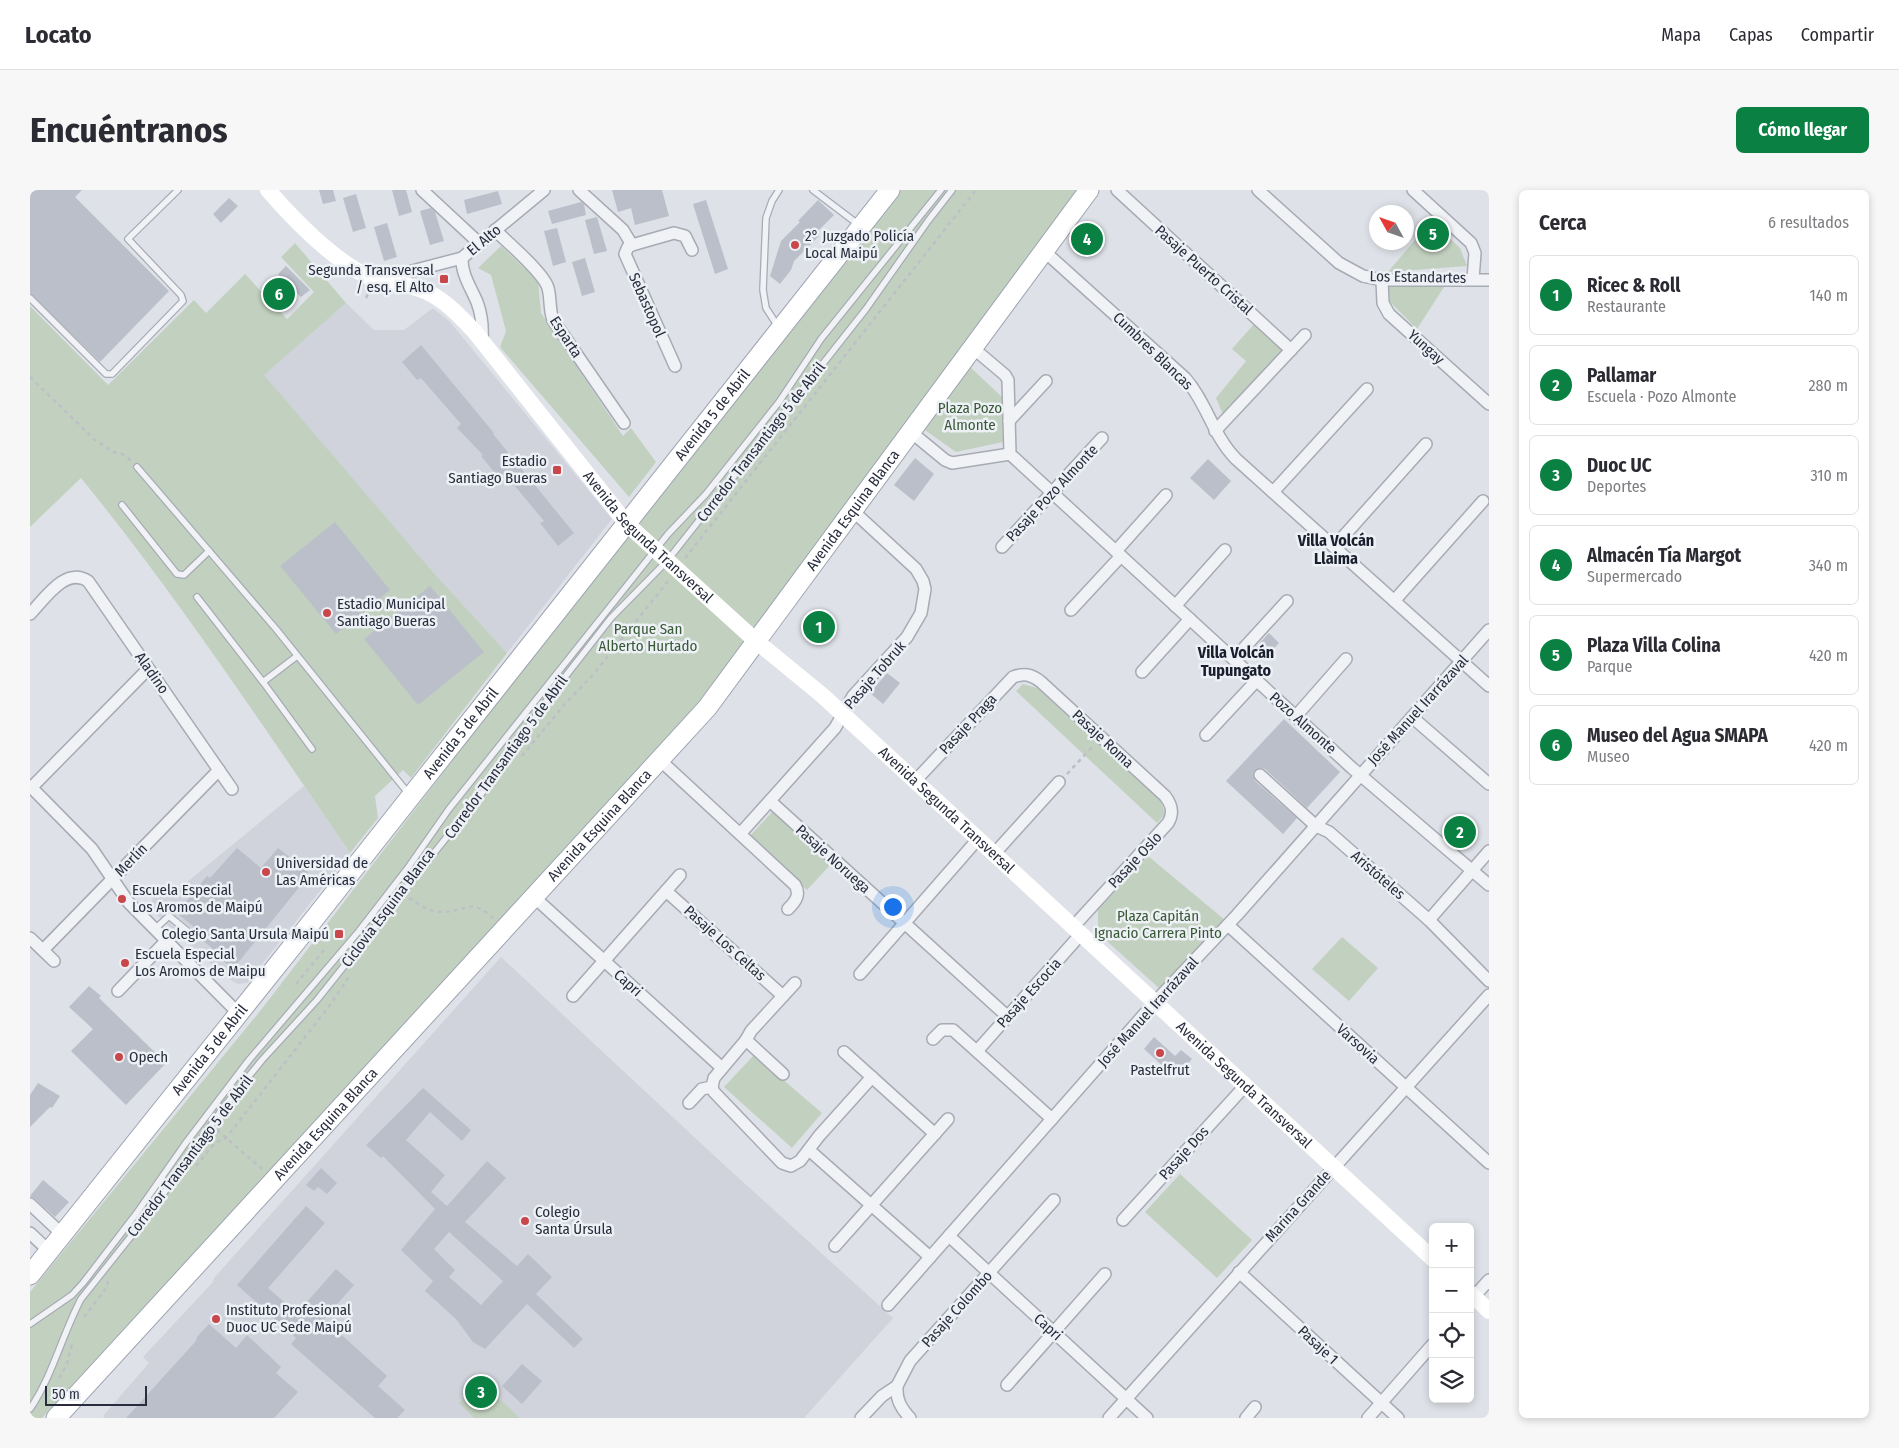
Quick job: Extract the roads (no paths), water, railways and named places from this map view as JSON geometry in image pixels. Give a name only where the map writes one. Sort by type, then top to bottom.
[{"type":"main road","name":"Avenida Segunda Transversal","points":[[268,190],[295,219],[338,256],[368,277],[388,284],[421,289],[441,300],[465,322],[627,524],[756,641],[842,714],[1429,1255]]},
{"type":"main road","name":"Avenida Esquina Blanca","points":[[56,1418],[661,761],[707,708],[1089,190]]},
{"type":"main road","name":"Avenida 5 de Abril","points":[[30,1275],[411,797],[889,191]]},
{"type":"main road","points":[[1474,1299],[1489,1311]]},
{"type":"street","points":[[422,190],[479,243]]},
{"type":"street","name":"El Alto","points":[[388,284],[412,271],[462,258],[544,190]]},
{"type":"street","points":[[579,190],[623,230],[632,245],[678,233],[685,236],[692,250]]},
{"type":"street","name":"Pasaje Puerto Cristal","points":[[1117,190],[1291,350]]},
{"type":"street","name":"Los Estandartes","points":[[1258,190],[1346,268],[1363,276],[1382,280],[1489,280]]},
{"type":"street","points":[[1413,190],[1471,243],[1474,253],[1473,279]]},
{"type":"street","name":"Esparta","points":[[495,230],[542,278],[548,288],[549,311],[553,320],[624,423]]},
{"type":"street","name":"Sebastopol","points":[[632,245],[626,250],[626,258],[675,366]]},
{"type":"street","name":"Cumbres Blancas","points":[[1044,251],[1186,378],[1196,392],[1215,431],[1230,453],[1489,686]]},
{"type":"street","points":[[462,258],[463,270],[478,304],[481,318],[482,342]]},
{"type":"street","name":"Yungay","points":[[1382,280],[1383,303],[1389,314],[1489,404]]},
{"type":"street","points":[[1215,431],[1305,335]]},
{"type":"street","points":[[911,432],[945,460],[952,463],[1010,454],[1007,378],[972,348]]},
{"type":"street","points":[[1010,420],[1046,381]]},
{"type":"street","points":[[1273,492],[1367,389]]},
{"type":"street","name":"Pasaje Pozo Almonte","points":[[1002,547],[1102,438]]},
{"type":"street","points":[[1334,547],[1426,444]]},
{"type":"street","name":"Pozo Almonte","points":[[1010,454],[1360,775],[1489,885]]},
{"type":"street","points":[[1071,610],[1166,495]]},
{"type":"street","points":[[1394,601],[1483,501]]},
{"type":"street","name":"Pasaje Tobruk","points":[[740,834],[835,728],[853,696],[908,637],[921,613],[925,597],[923,581],[916,568],[853,511]]},
{"type":"street","points":[[1175,606],[1225,550]]},
{"type":"street","name":"Aladino","points":[[30,614],[62,582],[78,576],[88,581],[232,789]]},
{"type":"street","points":[[1234,660],[1287,601]]},
{"type":"street","points":[[1142,672],[1190,619]]},
{"type":"street","name":"José Manuel Irarrázaval","points":[[888,1305],[1155,1002],[1228,925],[1489,630]]},
{"type":"street","points":[[1296,716],[1346,659]]},
{"type":"street","points":[[148,669],[31,787],[92,848],[130,903],[239,1014]]},
{"type":"street","name":"Pasaje Roma","points":[[1025,674],[1036,678],[1165,796],[1172,812]]},
{"type":"street","name":"Pasaje Praga","points":[[915,781],[1012,677],[1025,674]]},
{"type":"street","points":[[1206,735],[1256,680]]},
{"type":"street","points":[[1412,717],[1489,784]]},
{"type":"street","points":[[661,761],[796,885],[797,898],[788,909]]},
{"type":"street","name":"Merlín","points":[[42,950],[219,770]]},
{"type":"street","name":"Aristóteles","points":[[1260,775],[1316,826],[1329,832],[1429,920],[1489,981]]},
{"type":"street","points":[[994,854],[1059,782]]},
{"type":"street","name":"Pasaje Noruega","points":[[770,801],[1008,1017]]},
{"type":"street","name":"Pasaje Oslo","points":[[1077,931],[1165,828],[1172,812]]},
{"type":"street","points":[[860,974],[978,840]]},
{"type":"street","points":[[1429,920],[1489,851]]},
{"type":"street","points":[[573,996],[680,875]]},
{"type":"street","name":"Pasaje Los Celtas","points":[[666,891],[783,996]]},
{"type":"street","name":"Capri","points":[[534,898],[722,1068]]},
{"type":"street","name":"Varsovia","points":[[1228,925],[1489,1163]]},
{"type":"street","name":"Pasaje Escocia","points":[[977,1051],[1008,1017],[1077,931]]},
{"type":"street","points":[[30,938],[54,961]]},
{"type":"street","points":[[118,991],[166,941]]},
{"type":"street","points":[[795,983],[750,1030],[746,1040],[713,1081],[712,1087],[714,1092],[782,1163],[791,1166],[809,1150],[819,1136],[872,1077]]},
{"type":"street","name":"Marina Grande","points":[[1109,1418],[1489,995]]},
{"type":"street","points":[[934,1039],[942,1030],[950,1029],[956,1032],[1052,1119]]},
{"type":"street","points":[[746,1040],[783,1074]]},
{"type":"street","points":[[844,1052],[934,1134]]},
{"type":"street","name":"Pasaje Dos","points":[[1123,1220],[1246,1086]]},
{"type":"street","points":[[689,1103],[702,1089],[712,1087]]},
{"type":"street","points":[[835,1246],[948,1119]]},
{"type":"street","points":[[809,1150],[930,1257]]},
{"type":"street","name":"Pasaje Colombo","points":[[861,1418],[882,1396],[897,1386],[910,1361],[1054,1200]]},
{"type":"street","points":[[30,1204],[62,1234]]},
{"type":"street","points":[[30,1233],[49,1251]]},
{"type":"street","name":"Capri","points":[[948,1236],[1147,1418]]},
{"type":"street","name":"Pasaje 1","points":[[1239,1272],[1398,1418]]},
{"type":"street","points":[[1007,1385],[1105,1274]]},
{"type":"street","points":[[1474,1294],[1489,1280]]},
{"type":"street","points":[[1368,1418],[1429,1349]]},
{"type":"street","points":[[897,1386],[896,1397],[910,1418]]},
{"type":"street","points":[[1246,1418],[1255,1407]]},
{"type":"lane","points":[[30,298],[106,374],[112,374],[183,301],[181,295],[128,239],[178,190]]},
{"type":"lane","points":[[779,190],[772,201],[766,218],[763,290],[766,308],[780,329]]},
{"type":"lane","points":[[813,190],[861,227]]},
{"type":"lane","name":"Corredor Transantiago 5 de Abril","points":[[30,1409],[50,1375],[72,1316],[81,1299],[152,1210],[210,1124],[262,1060],[317,1000],[491,782],[538,712],[611,618],[666,560],[676,525],[706,494],[779,402],[821,339],[940,190]]},
{"type":"lane","name":"Corredor Transantiago 5 de Abril","points":[[30,1324],[72,1295],[83,1283],[136,1214],[190,1137],[248,1060],[359,931],[407,869],[445,814],[666,560],[866,309],[952,190]]},
{"type":"lane","points":[[137,467],[297,656],[411,797]]},
{"type":"lane","points":[[122,505],[177,574],[184,575],[209,551]]},
{"type":"lane","points":[[197,598],[263,682],[312,749]]},
{"type":"lane","points":[[263,682],[297,656]]},
{"type":"lane","points":[[155,929],[168,916],[191,934]]},
{"type":"place","name":"Plaza Villa Colina","points":[[1433,234]]},
{"type":"place","name":"Almacén Tía Margot","points":[[1087,239]]},
{"type":"place","name":"2° Juzgado Policía Local Maipú","points":[[795,245]]},
{"type":"place","name":"Segunda Transversal / esq. El Alto","points":[[444,279]]},
{"type":"place","name":"Museo del Agua SMAPA","points":[[279,294]]},
{"type":"place","name":"Estadio Santiago Bueras","points":[[557,470]]},
{"type":"place","name":"Estadio Municipal Santiago Bueras","points":[[327,613]]},
{"type":"place","name":"Ricec & Roll","points":[[819,627]]},
{"type":"place","name":"Pallamar","points":[[1460,832]]},
{"type":"place","name":"Universidad de Las Américas","points":[[266,872]]},
{"type":"place","name":"Escuela Especial Los Aromos de Maipú","points":[[122,899]]},
{"type":"place","name":"Colegio Santa Ursula Maipú","points":[[339,934]]},
{"type":"place","name":"Escuela Especial Los Aromos de Maipu","points":[[125,963]]},
{"type":"place","name":"Pastelfrut","points":[[1160,1053]]},
{"type":"place","name":"Opech","points":[[119,1057]]},
{"type":"place","name":"Colegio Santa Úrsula","points":[[525,1221]]},
{"type":"place","name":"Instituto Profesional Duoc UC Sede Maipú","points":[[216,1319]]},
{"type":"place","name":"Duoc UC","points":[[481,1392]]},
{"type":"district","name":"Villa Volcán Llaima","points":[[1336,549]]},
{"type":"district","name":"Villa Volcán Tupungato","points":[[1236,661]]},
{"type":"park label","name":"Plaza Pozo Almonte","points":[[970,416]]},
{"type":"park label","name":"Parque San Alberto Hurtado","points":[[648,638]]},
{"type":"park label","name":"Plaza Capitán Ignacio Carrera Pinto","points":[[1158,924]]}]
